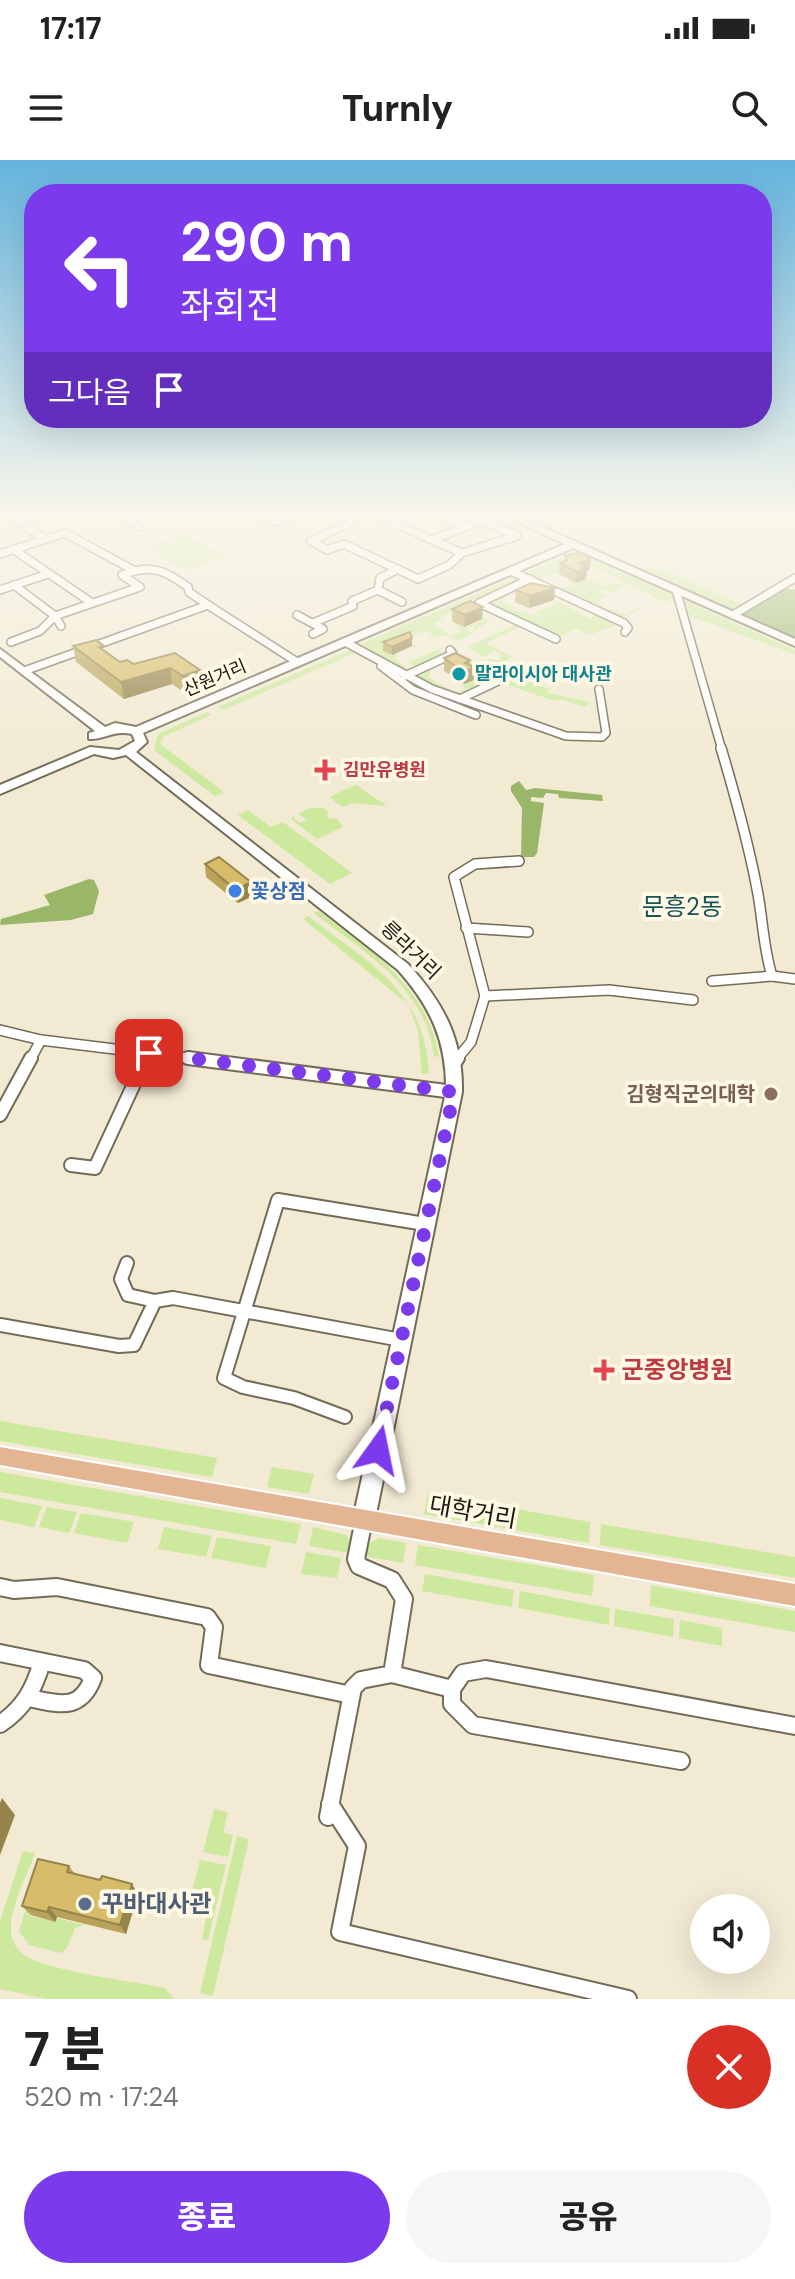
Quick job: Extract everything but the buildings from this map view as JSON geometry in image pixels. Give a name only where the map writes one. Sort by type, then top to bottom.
[{"type":"main road","name":"산원거리","points":[[137,731],[446,599]]},
{"type":"main road","points":[[696,599],[795,643]]},
{"type":"main road","points":[[2,655],[101,730]]},
{"type":"main road","points":[[0,790],[94,750],[108,754],[128,751],[141,742],[137,731],[122,727],[101,730],[91,738],[94,750]]},
{"type":"main road","name":"릉라거리","points":[[128,751],[403,967],[431,1000],[450,1036],[456,1061],[454,1092],[364,1519]]},
{"type":"main road","name":"대학거리","points":[[0,1456],[795,1595]]},
{"type":"street","points":[[32,599],[55,616],[61,626]]},
{"type":"street","points":[[86,599],[92,603]]},
{"type":"street","points":[[11,642],[40,631],[55,616],[105,599]]},
{"type":"street","points":[[199,599],[297,662]]},
{"type":"street","points":[[313,623],[353,606],[352,601],[357,599]]},
{"type":"street","points":[[383,602],[398,600],[396,599]]},
{"type":"street","points":[[488,599],[479,602],[479,606],[556,639]]},
{"type":"street","points":[[568,599],[623,620],[628,626],[625,632]]},
{"type":"street","points":[[679,599],[746,834],[758,895],[763,946],[772,976]]},
{"type":"street","points":[[733,615],[760,599]]},
{"type":"street","points":[[24,671],[208,605]]},
{"type":"street","points":[[297,615],[323,629],[313,634]]},
{"type":"street","points":[[345,642],[405,676],[566,736],[602,737],[606,733],[599,689]]},
{"type":"street","points":[[405,676],[453,654],[450,650]]},
{"type":"street","points":[[380,662],[387,674],[405,685],[476,715]]},
{"type":"street","points":[[460,699],[515,673]]},
{"type":"street","points":[[591,701],[601,705]]},
{"type":"street","points":[[456,1061],[471,1042],[485,996],[454,877],[458,871],[474,865],[519,861]]},
{"type":"street","points":[[466,928],[528,932]]},
{"type":"street","points":[[712,981],[772,976],[795,979]]},
{"type":"street","points":[[485,996],[609,990],[693,1000]]},
{"type":"street","points":[[0,1030],[41,1040],[454,1092]]},
{"type":"street","points":[[0,1115],[41,1040]]},
{"type":"street","points":[[71,1165],[95,1168],[149,1053]]},
{"type":"street","points":[[345,1417],[322,1413],[303,1401],[234,1385],[224,1378],[278,1200],[425,1224]]},
{"type":"street","points":[[127,1263],[121,1279],[128,1295],[155,1301],[173,1298],[245,1309],[401,1340]]},
{"type":"street","points":[[0,1325],[119,1346],[134,1345],[155,1301]]},
{"type":"street","points":[[364,1519],[356,1559],[359,1566],[392,1578],[401,1587],[404,1599],[392,1674]]},
{"type":"street","points":[[0,1587],[14,1590],[57,1587],[207,1617],[216,1628],[207,1658],[209,1665],[351,1695]]},
{"type":"street","points":[[0,1653],[84,1670],[93,1678],[90,1691],[81,1701],[65,1705],[29,1698]]},
{"type":"street","points":[[0,1724],[15,1715],[29,1698],[42,1662]]},
{"type":"street","points":[[681,1761],[473,1725],[452,1704],[452,1689],[463,1673],[486,1669],[795,1726]]},
{"type":"street","points":[[452,1689],[392,1674],[361,1680],[351,1695],[329,1810],[357,1846],[340,1932],[628,1999]]},
{"type":"green space","points":[[466,599],[476,599],[433,624],[451,636],[462,631],[451,621],[464,628],[475,623],[467,630],[472,632],[476,623],[483,620],[470,613],[491,621],[460,640],[465,643],[447,636],[429,637],[433,634],[426,631],[408,636],[414,640],[410,642],[418,647],[406,644],[384,651],[391,656],[397,654],[395,659],[408,669],[415,666],[409,662],[441,648],[437,653],[447,652],[407,672],[356,646]]},
{"type":"green space","points":[[494,599],[503,599],[501,601],[514,607],[511,609],[530,614],[527,617],[533,614],[542,618],[535,613],[559,602],[591,619],[595,616],[591,612],[617,624],[590,635],[576,629],[556,638],[485,604]]},
{"type":"green space","points":[[577,599],[603,599],[597,602],[625,614],[638,607],[642,609],[619,618]]},
{"type":"green space","points":[[710,599],[730,599],[744,605],[732,609]]},
{"type":"green space","points":[[766,599],[795,599],[795,637],[743,614]]},
{"type":"green space","points":[[683,600],[795,650],[795,654],[689,616]]},
{"type":"green space","points":[[503,618],[524,625],[486,643],[512,657],[505,661],[516,667],[527,662],[528,665],[461,696],[413,677],[430,670],[429,678],[456,693],[466,689],[462,686],[474,680],[465,675],[466,659],[494,675],[502,671],[486,659],[501,660],[500,653],[495,651],[483,657],[467,647],[515,625]]},
{"type":"green space","points":[[350,650],[355,653],[223,710],[218,707]]},
{"type":"green space","points":[[532,668],[541,673],[527,681],[549,689],[548,693],[590,702],[585,707],[564,700],[552,700],[501,683]]},
{"type":"green space","points":[[207,712],[211,715],[163,737],[160,744],[224,792],[215,796],[154,750],[158,734]]},
{"type":"green space","points":[[519,781],[526,790],[535,788],[602,795],[603,801],[559,798],[558,794],[546,793],[543,798],[531,797],[531,801],[544,803],[537,853],[534,857],[521,857],[522,808],[511,791],[511,786]]},
{"type":"green space","points":[[356,785],[387,806],[351,803],[343,807],[329,797]]},
{"type":"green space","points":[[310,808],[323,808],[328,811],[327,818],[337,819],[343,827],[317,839],[291,819],[293,816],[299,823],[308,820],[298,814]]},
{"type":"green space","points":[[248,810],[271,827],[283,822],[352,873],[330,884],[238,815]]},
{"type":"green space","points":[[94,880],[99,891],[93,914],[71,920],[0,925],[1,919],[50,905],[44,895]]},
{"type":"green space","points":[[319,911],[377,956],[410,991],[433,1032],[439,1057],[434,1056],[429,1032],[406,991],[372,957],[314,913]]},
{"type":"green space","points":[[308,916],[372,964],[407,1003],[303,919]]},
{"type":"green space","points":[[409,1006],[425,1045],[429,1074],[422,1074],[418,1031]]},
{"type":"green space","points":[[0,1421],[217,1458],[212,1477],[0,1441]]},
{"type":"green space","points":[[272,1467],[314,1474],[309,1494],[267,1487]]},
{"type":"green space","points":[[0,1472],[301,1524],[296,1544],[0,1492]]},
{"type":"green space","points":[[428,1494],[590,1522],[589,1543],[424,1514]]},
{"type":"green space","points":[[0,1498],[42,1506],[34,1527],[0,1520]]},
{"type":"green space","points":[[47,1507],[77,1512],[69,1533],[39,1527]]},
{"type":"green space","points":[[81,1513],[134,1522],[127,1543],[74,1533]]},
{"type":"green space","points":[[601,1524],[795,1557],[795,1578],[600,1545]]},
{"type":"green space","points":[[164,1527],[212,1536],[206,1557],[158,1549]]},
{"type":"green space","points":[[313,1527],[346,1535],[350,1540],[348,1553],[309,1546]]},
{"type":"green space","points":[[217,1537],[271,1546],[266,1568],[211,1558]]},
{"type":"green space","points":[[379,1538],[406,1543],[403,1563],[364,1556],[368,1544]]},
{"type":"green space","points":[[418,1545],[594,1575],[592,1596],[415,1565]]},
{"type":"green space","points":[[306,1552],[341,1558],[337,1578],[301,1574]]},
{"type":"green space","points":[[425,1574],[514,1590],[512,1607],[422,1591]]},
{"type":"green space","points":[[651,1585],[795,1611],[795,1632],[650,1606]]},
{"type":"green space","points":[[520,1591],[610,1608],[609,1625],[518,1608]]},
{"type":"green space","points":[[615,1609],[674,1619],[673,1637],[614,1626]]},
{"type":"green space","points":[[680,1620],[722,1628],[722,1646],[679,1638]]},
{"type":"green space","points":[[214,1809],[228,1812],[223,1833],[233,1835],[228,1857],[203,1852]]},
{"type":"green space","points":[[237,1836],[249,1839],[213,1996],[200,1993]]},
{"type":"green space","points":[[23,1851],[35,1853],[11,1921],[12,1938],[20,1951],[54,1967],[165,1988],[174,1999],[46,1999],[0,1989],[0,1921]]},
{"type":"green space","points":[[200,1860],[226,1865],[208,1940],[202,1939],[211,1892],[193,1888]]},
{"type":"green space","points":[[46,1868],[30,1916],[55,1922],[57,1918],[84,1925],[75,1928],[67,1948],[61,1953],[29,1945],[19,1931],[37,1872]]},
{"type":"place","name":"말라이시아 대사관","points":[[459,674]]},
{"type":"place","name":"김만유병원","points":[[325,770]]},
{"type":"place","name":"꽃상점","points":[[235,891]]},
{"type":"place","name":"김형직군의대학","points":[[771,1094]]},
{"type":"place","name":"군중앙병원","points":[[604,1370]]},
{"type":"place","name":"꾸바대사관","points":[[85,1904]]},
{"type":"district","name":"문흥2동","points":[[682,907]]},
{"type":"route","points":[[149,1053],[454,1092],[378,1450]]}]
